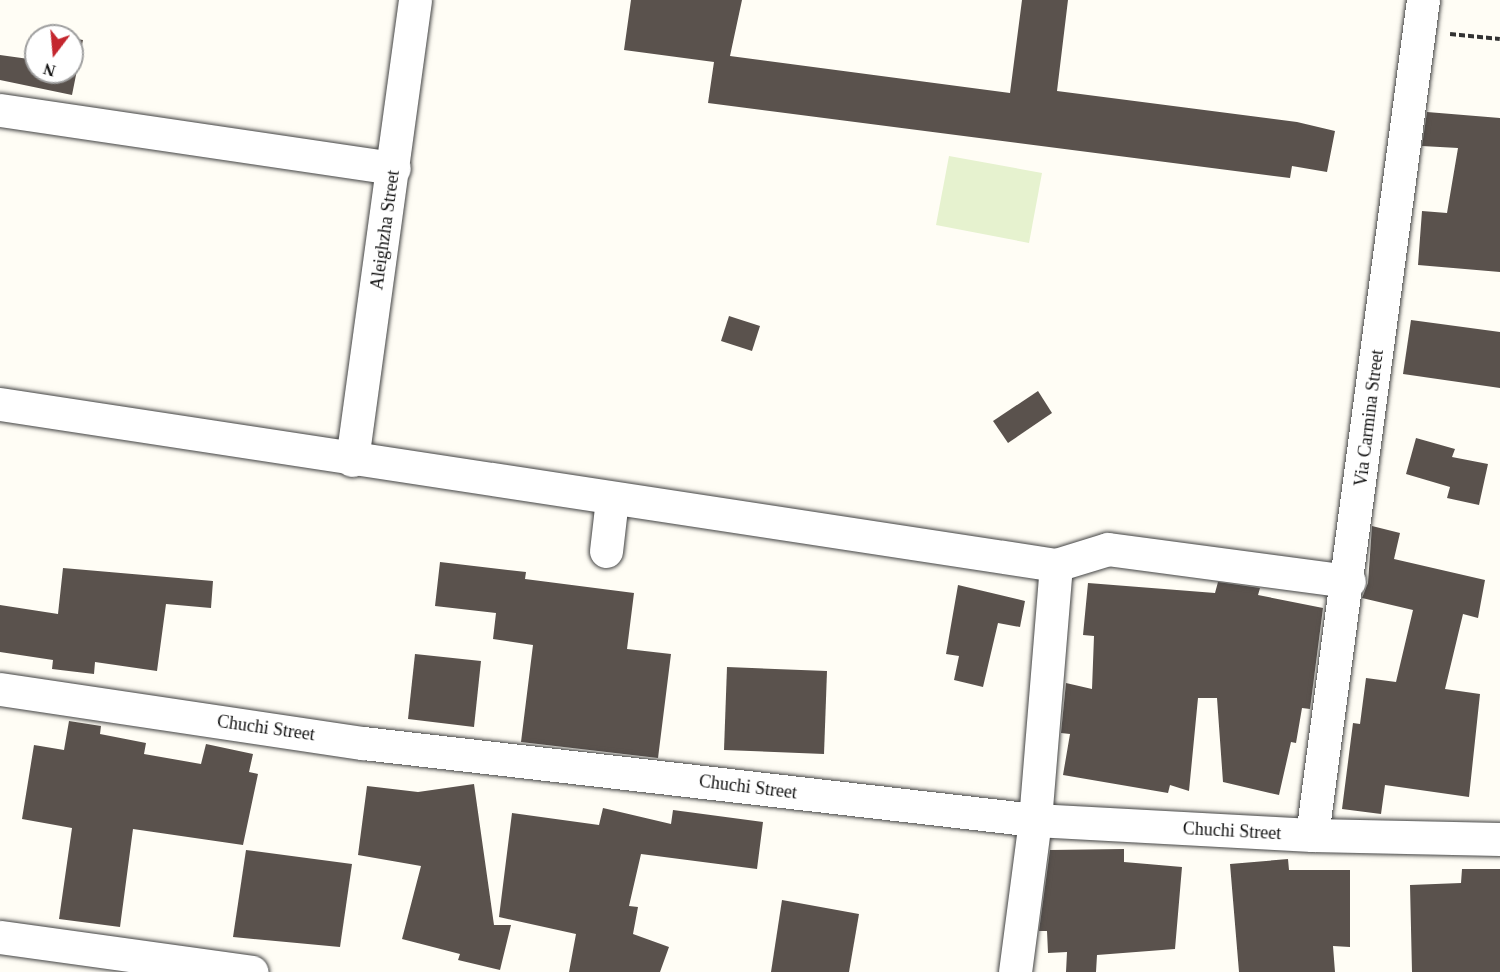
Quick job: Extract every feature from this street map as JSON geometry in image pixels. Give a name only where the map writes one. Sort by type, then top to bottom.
[{"type":"street","name":"Aleighzha Street","points":[[352,460],[394,168],[415,0]]},
{"type":"street","name":"Via Carmina Street","points":[[1312,835],[1348,580],[1421,16]]},
{"type":"street","points":[[0,110],[394,168]]},
{"type":"street","points":[[0,404],[352,460],[1056,565],[1108,549],[1348,580]]},
{"type":"street","points":[[606,551],[612,499]]},
{"type":"street","points":[[1015,972],[1035,820],[1056,565]]},
{"type":"street","name":"Chuchi Street","points":[[0,689],[363,743],[1035,820],[1312,835],[1500,839]]},
{"type":"street","points":[[0,937],[252,972]]},
{"type":"path","points":[[1421,16],[1500,39]]},
{"type":"green space","points":[[949,156],[1042,173],[1029,243],[936,225]]},
{"type":"building","points":[[631,0],[742,0],[730,56],[1010,93],[1022,0],[1068,0],[1057,91],[1297,122],[1335,131],[1327,172],[1292,166],[1290,178],[708,103],[714,62],[624,50]]},
{"type":"building","points":[[0,55],[24,58],[24,84],[74,84],[72,95],[0,80]]},
{"type":"building","points":[[1427,112],[1500,118],[1500,272],[1418,265],[1422,211],[1447,213],[1458,148],[1422,146]]},
{"type":"building","points":[[729,316],[760,326],[752,351],[721,341]]},
{"type":"building","points":[[1411,320],[1500,332],[1500,388],[1403,374]]},
{"type":"building","points":[[1038,391],[1052,413],[1008,443],[993,421]]},
{"type":"building","points":[[1416,438],[1455,449],[1452,457],[1488,464],[1479,505],[1447,498],[1450,487],[1406,474]]},
{"type":"building","points":[[1372,526],[1400,533],[1394,559],[1485,580],[1478,618],[1463,614],[1445,689],[1480,694],[1469,797],[1385,785],[1381,814],[1342,809],[1353,723],[1360,724],[1366,678],[1396,682],[1413,610],[1362,598],[1368,583]]},
{"type":"building","points":[[440,562],[526,572],[525,579],[634,593],[627,649],[671,654],[658,758],[521,742],[533,645],[493,639],[496,613],[435,606]]},
{"type":"building","points":[[63,568],[213,581],[211,608],[166,604],[157,671],[95,662],[94,674],[52,669],[53,660],[0,652],[0,605],[58,614]]},
{"type":"building","points":[[1218,582],[1260,588],[1258,595],[1323,608],[1310,709],[1302,708],[1296,743],[1291,742],[1279,795],[1223,782],[1217,698],[1198,698],[1189,791],[1170,785],[1168,793],[1063,775],[1070,734],[1061,733],[1066,683],[1092,689],[1094,636],[1083,635],[1088,583],[1215,593]]},
{"type":"building","points":[[958,585],[1025,601],[1020,627],[998,623],[983,687],[954,680],[959,656],[946,654]]},
{"type":"building","points":[[415,654],[481,661],[474,727],[408,719]]},
{"type":"building","points":[[727,667],[827,671],[824,754],[724,750]]},
{"type":"building","points":[[69,721],[101,726],[100,734],[146,743],[144,754],[201,764],[206,744],[253,754],[249,772],[258,774],[243,845],[133,829],[120,927],[59,919],[72,828],[22,819],[34,745],[64,750]]},
{"type":"building","points":[[474,784],[494,925],[511,925],[500,970],[458,960],[460,954],[402,939],[421,866],[358,855],[367,786],[418,792]]},
{"type":"building","points":[[603,808],[671,824],[673,810],[763,822],[757,869],[641,854],[629,906],[638,907],[633,934],[669,947],[660,972],[569,972],[576,934],[499,917],[512,813],[599,825]]},
{"type":"building","points":[[1124,849],[1124,862],[1182,867],[1175,949],[1097,955],[1096,972],[1066,972],[1067,952],[1048,953],[1047,931],[1039,931],[1050,850]]},
{"type":"building","points":[[246,850],[352,864],[340,947],[233,937]]},
{"type":"building","points":[[1288,859],[1289,870],[1350,870],[1350,947],[1333,946],[1335,972],[1239,972],[1230,864]]},
{"type":"building","points":[[1462,869],[1500,869],[1500,972],[1412,972],[1410,885],[1461,883]]},
{"type":"building","points":[[782,900],[859,914],[849,972],[771,972]]}]
